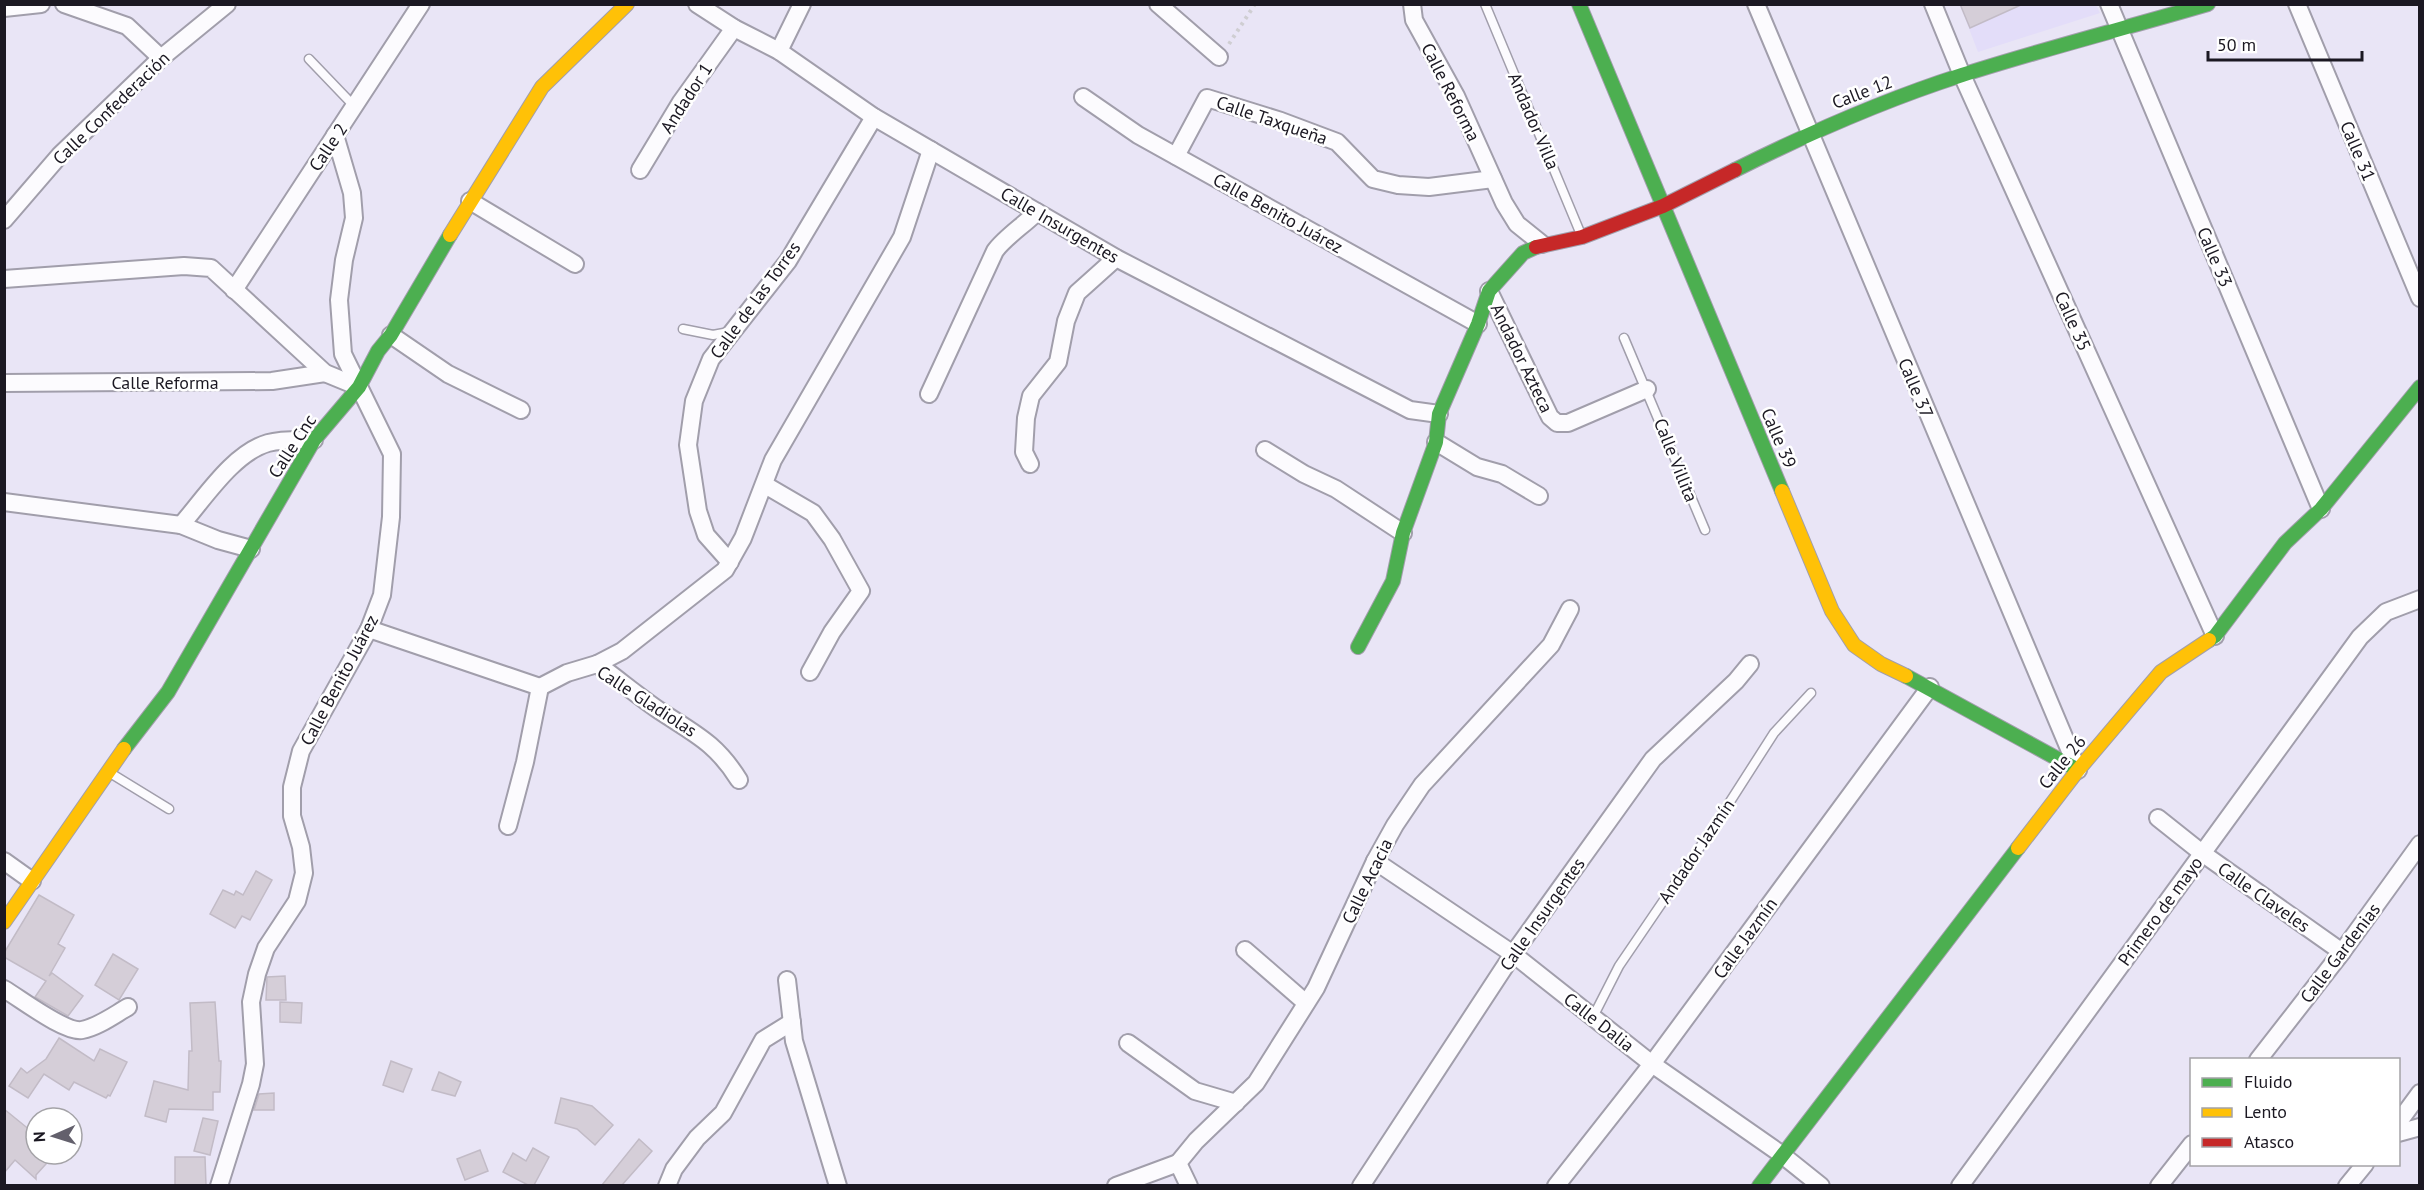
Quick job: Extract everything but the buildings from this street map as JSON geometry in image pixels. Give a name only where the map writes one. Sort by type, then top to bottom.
[{"type":"street","points":[[4,8],[40,4]]},
{"type":"street","points":[[64,4],[127,26],[161,58]]},
{"type":"street","name":"Calle Confederación","points":[[4,220],[60,155],[161,58],[227,4]]},
{"type":"street","name":"Calle 2","points":[[234,290],[335,135],[356,108],[422,4]]},
{"type":"street","name":"Calle Cnc","points":[[4,922],[107,771],[168,692],[314,440],[359,387],[378,351],[391,335],[470,201],[542,87],[627,4]]},
{"type":"street","name":"Calle Insurgentes","points":[[697,4],[734,28],[779,51],[874,117],[1116,258],[1410,410],[1439,414]]},
{"type":"street","points":[[779,51],[802,4]]},
{"type":"street","points":[[1158,4],[1219,57]]},
{"type":"street","name":"Calle Reforma","points":[[1412,4],[1414,20],[1456,96],[1493,179],[1517,224],[1542,244]]},
{"type":"street","name":"Calle 39","points":[[1579,4],[1832,611],[1854,645],[1881,663],[1930,687],[2078,770]]},
{"type":"street","name":"Calle 37","points":[[1756,4],[2078,770]]},
{"type":"street","name":"Calle 35","points":[[1933,4],[1962,75],[2215,636]]},
{"type":"street","name":"Calle 33","points":[[2109,4],[2321,509]]},
{"type":"street","name":"Calle 12","points":[[1542,244],[1582,237],[1663,206],[1809,133],[1891,100],[1962,75],[2208,4]]},
{"type":"street","name":"Calle 31","points":[[2297,4],[2420,298]]},
{"type":"street","name":"Andador 1","points":[[640,170],[681,102],[734,28]]},
{"type":"street","name":"Calle Benito Juárez","points":[[1083,96],[1138,135],[1478,324]]},
{"type":"street","name":"Calle Taxqueña","points":[[1176,156],[1207,98],[1281,121],[1337,142],[1373,179],[1398,185],[1430,187],[1493,179]]},
{"type":"street","name":"Calle de las Torres","points":[[730,562],[705,535],[698,511],[688,445],[694,400],[711,359],[788,261],[874,117]]},
{"type":"street","name":"Calle Benito Juárez","points":[[219,1185],[251,1084],[255,1064],[251,1002],[256,974],[266,948],[297,901],[304,873],[301,847],[292,816],[292,787],[301,751],[369,629],[382,594],[391,517],[392,454],[343,354],[339,300],[354,218],[352,193],[335,135]]},
{"type":"street","points":[[597,664],[622,651],[724,570],[730,562],[743,538],[773,460],[902,237],[931,150]]},
{"type":"street","points":[[470,201],[575,264]]},
{"type":"street","points":[[929,394],[994,251],[1020,230],[1037,212]]},
{"type":"street","points":[[1358,647],[1392,581],[1403,533],[1436,442],[1439,414],[1478,324],[1489,291],[1523,253],[1542,244]]},
{"type":"street","points":[[1030,464],[1024,452],[1030,396],[1058,362],[1066,321],[1077,293],[1116,258]]},
{"type":"street","points":[[4,279],[184,266],[211,268],[325,373],[359,387]]},
{"type":"street","name":"Andador Azteca","points":[[1489,291],[1550,417],[1557,423],[1568,423],[1647,389]]},
{"type":"street","points":[[391,335],[448,374],[521,410]]},
{"type":"street","name":"Calle Reforma","points":[[4,383],[272,381],[325,373]]},
{"type":"street","name":"Calle 26","points":[[1759,1185],[2078,770],[2161,672],[2215,636],[2285,543],[2321,509],[2420,387]]},
{"type":"street","points":[[181,525],[237,460],[253,449],[270,442],[314,440]]},
{"type":"street","points":[[1436,442],[1477,467],[1502,474],[1539,496]]},
{"type":"street","points":[[1265,450],[1304,474],[1336,489],[1403,533]]},
{"type":"street","points":[[765,485],[813,513],[832,539],[861,591],[832,632],[810,672]]},
{"type":"street","points":[[4,502],[181,525],[218,540],[251,549]]},
{"type":"street","name":"Primero de mayo","points":[[1960,1185],[2360,637],[2386,612],[2420,599]]},
{"type":"street","name":"Calle Acacia","points":[[1178,1163],[1196,1141],[1256,1083],[1316,988],[1375,861],[1395,825],[1422,785],[1551,645],[1570,609]]},
{"type":"street","points":[[369,629],[540,687],[525,762],[508,826]]},
{"type":"street","name":"Calle Gladiolas","points":[[540,687],[567,673],[597,664],[660,711],[697,733],[727,761],[739,780]]},
{"type":"street","name":"Calle Insurgentes","points":[[1361,1185],[1513,954],[1653,759],[1736,681],[1750,664]]},
{"type":"street","name":"Calle Jazmín","points":[[1556,1185],[1652,1064],[1930,687]]},
{"type":"street","name":"Calle Claveles","points":[[2158,818],[2202,853],[2343,952]]},
{"type":"street","name":"Calle Gardenias","points":[[2259,1058],[2343,952],[2420,844]]},
{"type":"street","points":[[4,861],[32,881]]},
{"type":"street","name":"Calle Dalia","points":[[1375,861],[1513,954],[1652,1064],[1781,1154],[1821,1185]]},
{"type":"street","points":[[1245,950],[1306,1003]]},
{"type":"street","points":[[787,980],[794,1041],[838,1185]]},
{"type":"street","points":[[4,989],[65,1026],[80,1030],[97,1024],[128,1007]]},
{"type":"street","points":[[667,1185],[674,1169],[697,1138],[723,1113],[763,1040],[792,1022]]},
{"type":"street","points":[[1128,1043],[1195,1091],[1236,1103]]},
{"type":"street","points":[[2400,1120],[2420,1093]]},
{"type":"street","points":[[2400,1132],[2420,1127]]},
{"type":"street","points":[[2159,1185],[2190,1146]]},
{"type":"street","points":[[1116,1185],[1178,1163],[1189,1185]]},
{"type":"street","points":[[2347,1185],[2363,1166]]},
{"type":"lane","name":"Andador Villa","points":[[1485,4],[1582,237]]},
{"type":"lane","points":[[309,60],[356,108]]},
{"type":"lane","points":[[683,329],[713,335],[734,330]]},
{"type":"lane","name":"Calle Villita","points":[[1624,338],[1705,530]]},
{"type":"lane","name":"Andador Jazmín","points":[[1593,1017],[1619,966],[1774,733],[1811,693]]},
{"type":"lane","points":[[107,771],[169,809]]},
{"type":"shaded area","points":[[1960,5],[2096,5],[2100,13],[1978,52]]},
{"type":"traffic: fast","points":[[1579,4],[1782,491]]},
{"type":"traffic: fast","points":[[1735,170],[1847,118],[1904,95],[2023,56],[2208,4]]},
{"type":"traffic: fast","points":[[124,749],[168,692],[314,440],[359,387],[378,351],[391,335],[450,235]]},
{"type":"traffic: fast","points":[[1358,647],[1393,581],[1403,533],[1436,442],[1439,414],[1478,324],[1489,291],[1523,253],[1536,247]]},
{"type":"traffic: fast","points":[[2209,640],[2215,636],[2285,543],[2321,509],[2420,387]]},
{"type":"traffic: fast","points":[[1906,676],[2078,770]]},
{"type":"traffic: fast","points":[[1759,1186],[2018,848]]},
{"type":"traffic: slow","points":[[450,235],[542,87],[627,4]]},
{"type":"traffic: slow","points":[[1782,491],[1832,611],[1854,645],[1881,664],[1906,676]]},
{"type":"traffic: slow","points":[[2018,848],[2078,770],[2161,672],[2209,640]]},
{"type":"traffic: slow","points":[[4,922],[124,749]]},
{"type":"traffic: jam","points":[[1536,247],[1582,237],[1663,206],[1735,170]]}]
